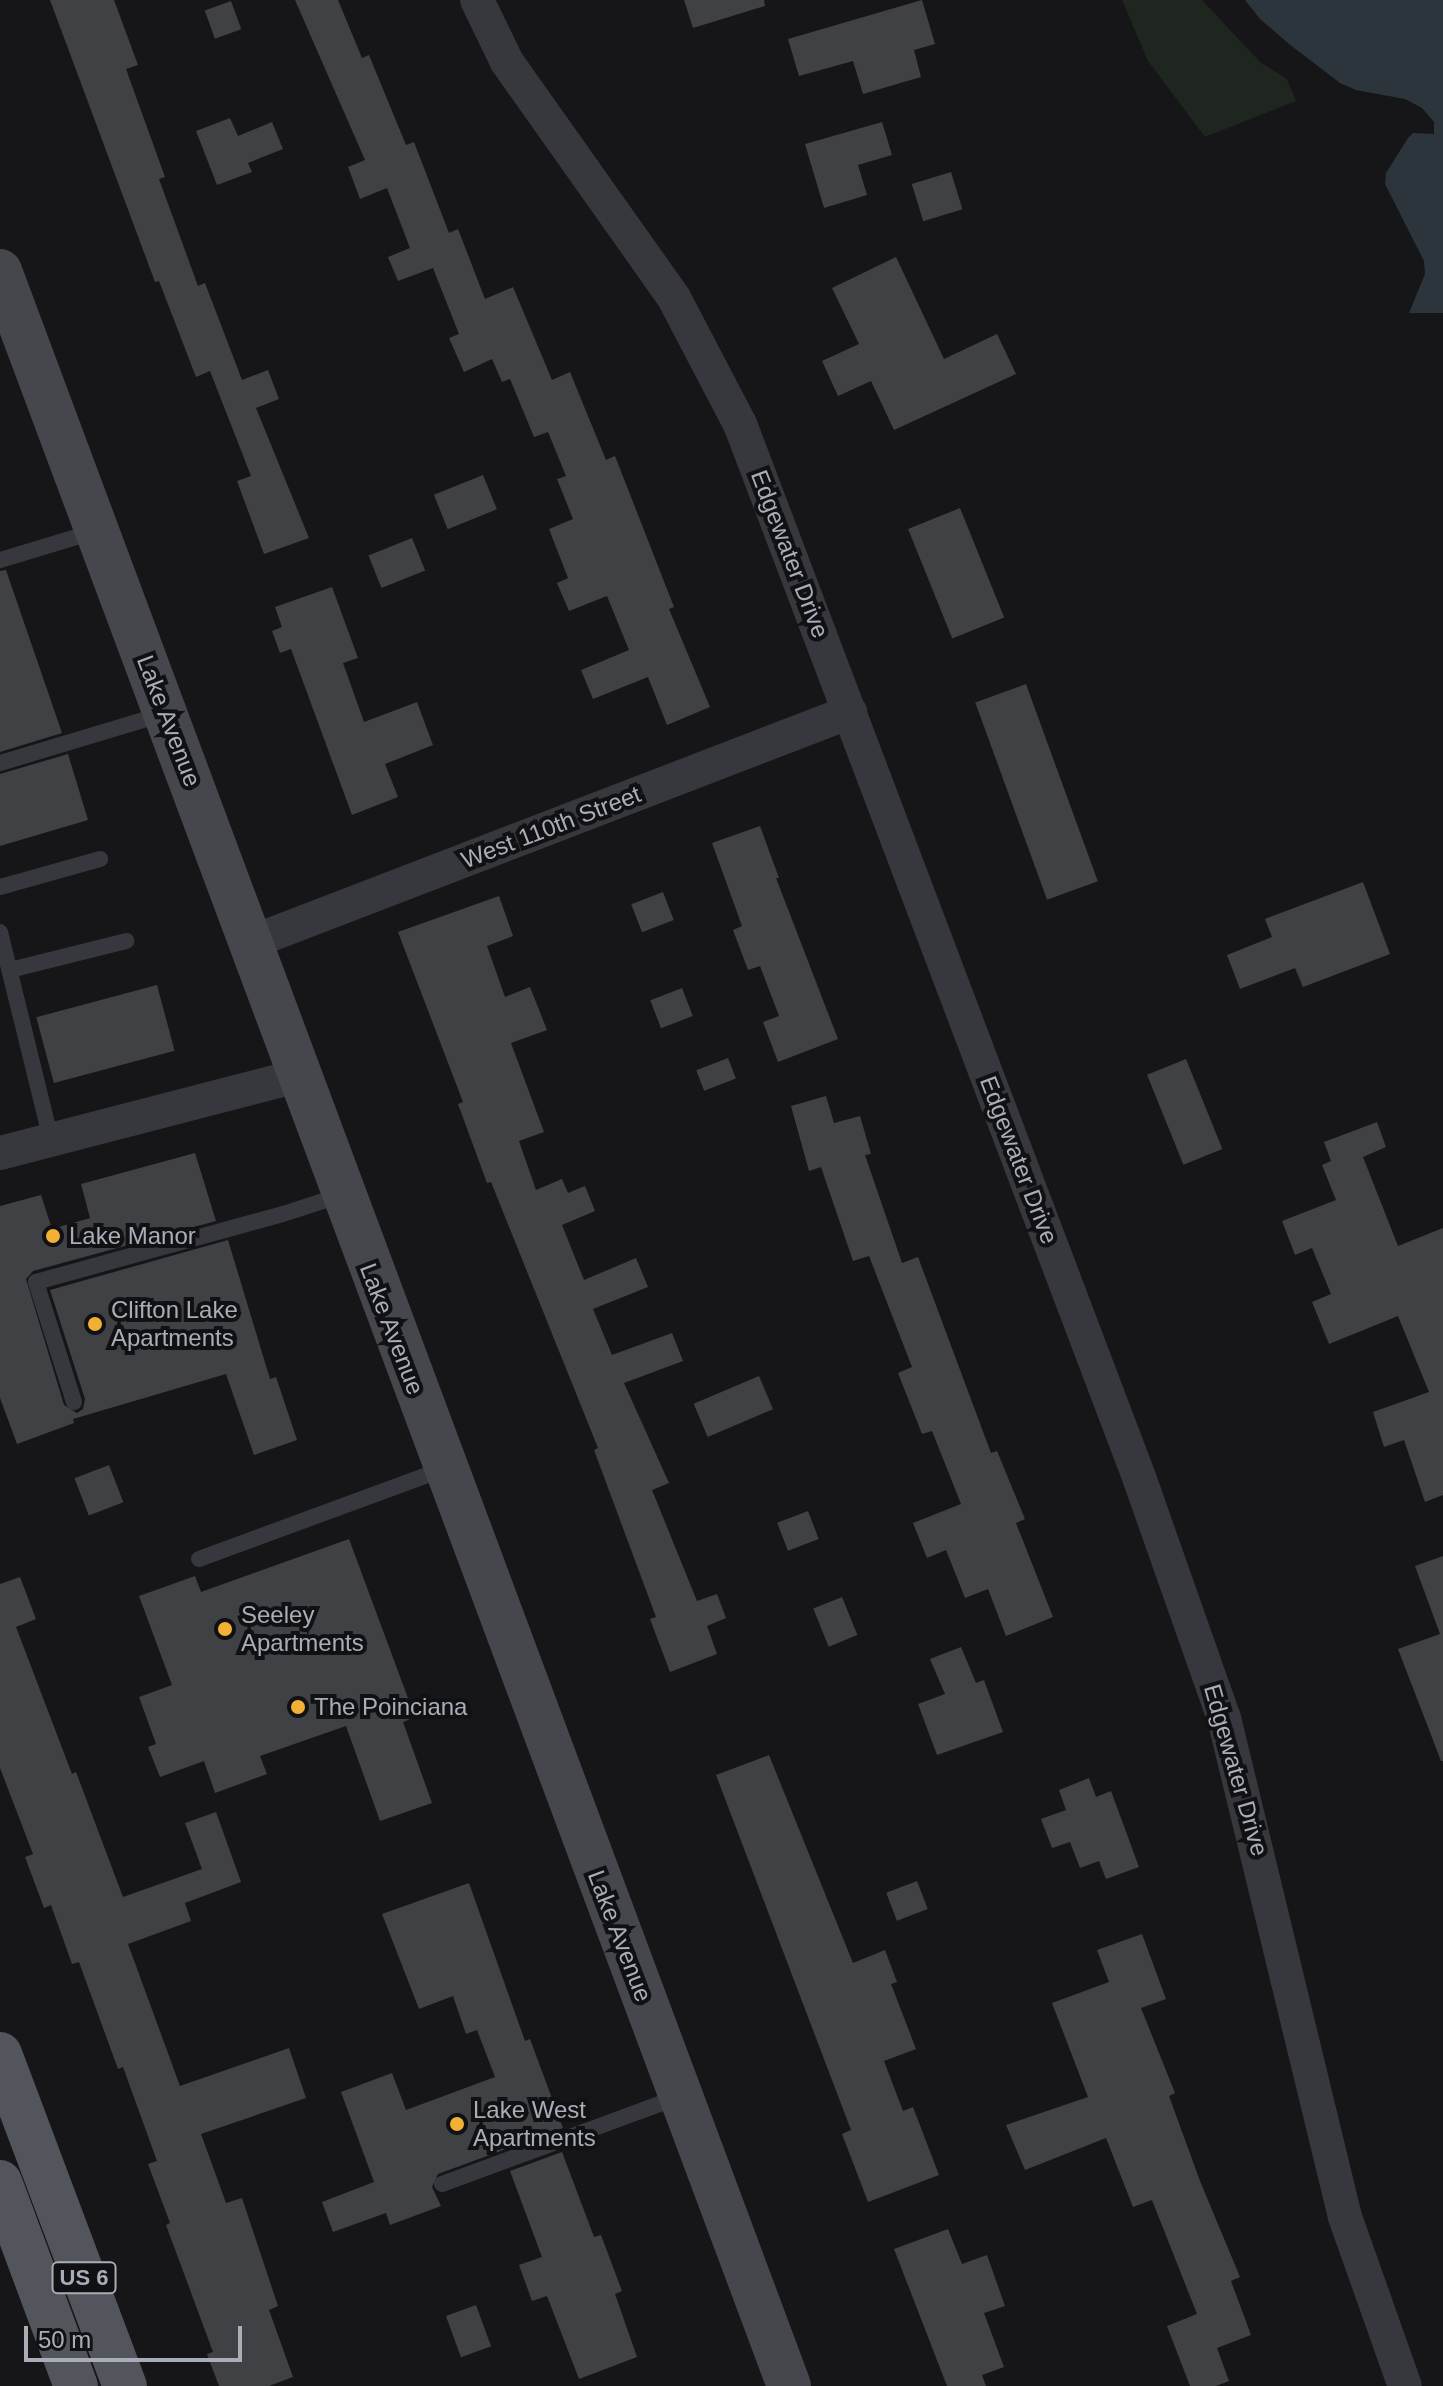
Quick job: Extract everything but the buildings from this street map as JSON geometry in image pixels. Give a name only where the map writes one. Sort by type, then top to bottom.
[{"type":"main road","name":"US 6","points":[[0,2054],[125,2386]]},
{"type":"main road","name":"US 6","points":[[0,2182],[76,2386]]},
{"type":"street","name":"Edgewater Drive","points":[[477,0],[507,62],[674,298],[746,439],[1140,1480],[1224,1718],[1345,2217],[1405,2386]]},
{"type":"street","name":"Lake Avenue","points":[[0,271],[252,942],[297,1076],[789,2386]]},
{"type":"street","name":"West 110th Street","points":[[252,942],[850,712]]},
{"type":"street","points":[[0,1153],[297,1076]]},
{"type":"lane","points":[[0,560],[97,530]]},
{"type":"lane","points":[[0,763],[166,713]]},
{"type":"lane","points":[[0,887],[100,859]]},
{"type":"lane","points":[[0,932],[51,1139]]},
{"type":"lane","points":[[10,970],[126,941]]},
{"type":"lane","points":[[74,1402],[36,1282],[342,1195]]},
{"type":"lane","points":[[199,1559],[445,1469]]},
{"type":"lane","points":[[442,2184],[680,2096]]},
{"type":"shaded area","points":[[1122,0],[1202,0],[1260,62],[1287,79],[1296,101],[1205,137],[1148,61]]},
{"type":"shaded area","points":[[1245,0],[1443,0],[1443,313],[1409,313],[1425,274],[1424,261],[1385,184],[1386,173],[1408,138],[1413,133],[1434,134],[1434,122],[1422,108],[1405,99],[1356,90],[1340,83],[1260,19]]},
{"type":"place","name":"Lake Manor","points":[[53,1236]]},
{"type":"place","name":"Clifton Lake Apartments","points":[[95,1324]]},
{"type":"place","name":"Seeley Apartments","points":[[225,1629]]},
{"type":"place","name":"The Poinciana","points":[[298,1707]]},
{"type":"place","name":"Lake West Apartments","points":[[457,2124]]}]
